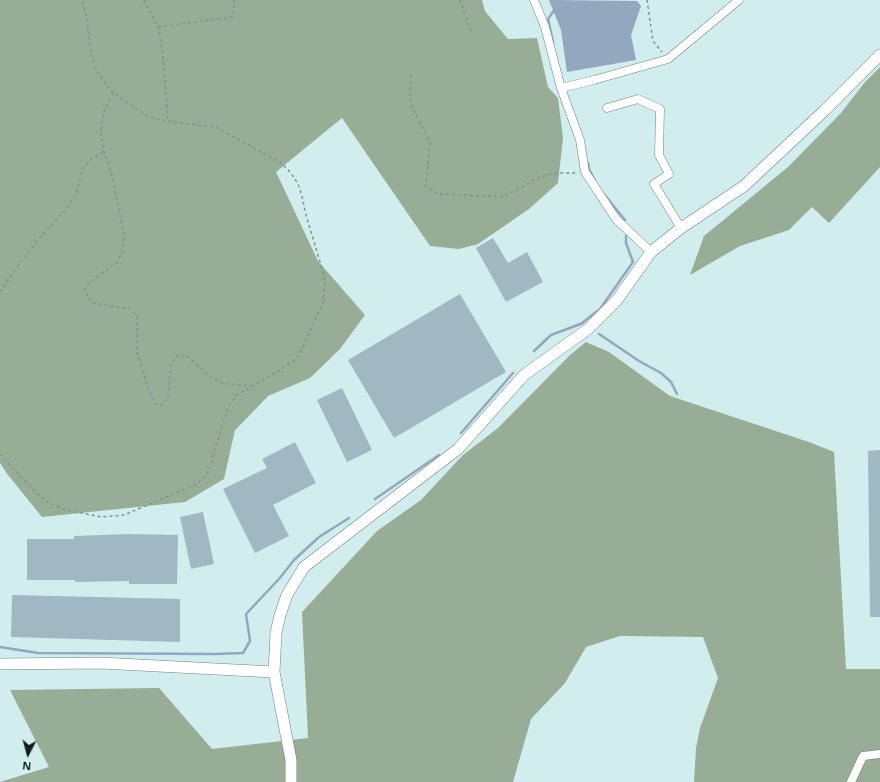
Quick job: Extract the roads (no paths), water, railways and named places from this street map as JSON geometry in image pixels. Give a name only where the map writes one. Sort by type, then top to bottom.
[{"type":"street","points":[[534,0],[545,27],[561,88],[580,140],[586,172],[616,219],[651,252]]},
{"type":"street","points":[[561,88],[668,59],[739,0]]},
{"type":"street","points":[[291,782],[291,760],[274,672],[276,633],[287,595],[304,567],[458,449],[524,375],[588,329],[617,300],[651,252],[681,228],[744,186],[824,111],[880,55]]},
{"type":"street","points":[[607,108],[638,99],[660,109],[659,155],[668,174],[654,184],[681,228]]},
{"type":"street","points":[[0,664],[100,663],[274,672]]},
{"type":"street","points":[[851,782],[863,756],[880,754]]},
{"type":"water","points":[[549,0],[637,1],[641,6],[631,35],[636,60],[567,72],[561,30]]},
{"type":"waterway","points":[[553,42],[548,19],[555,9]]},
{"type":"waterway","points":[[588,163],[589,169],[595,181]]},
{"type":"waterway","points":[[603,193],[625,220]]},
{"type":"waterway","points":[[582,323],[600,309],[633,262],[626,243],[626,236]]},
{"type":"waterway","points":[[534,351],[551,335],[583,323]]},
{"type":"waterway","points":[[599,334],[639,361],[661,373],[671,382],[677,394]]},
{"type":"waterway","points":[[461,433],[513,373]]},
{"type":"waterway","points":[[375,499],[439,455]]},
{"type":"waterway","points":[[0,647],[38,653],[243,653],[250,641],[246,614],[279,579],[294,560],[319,537],[349,518]]}]
